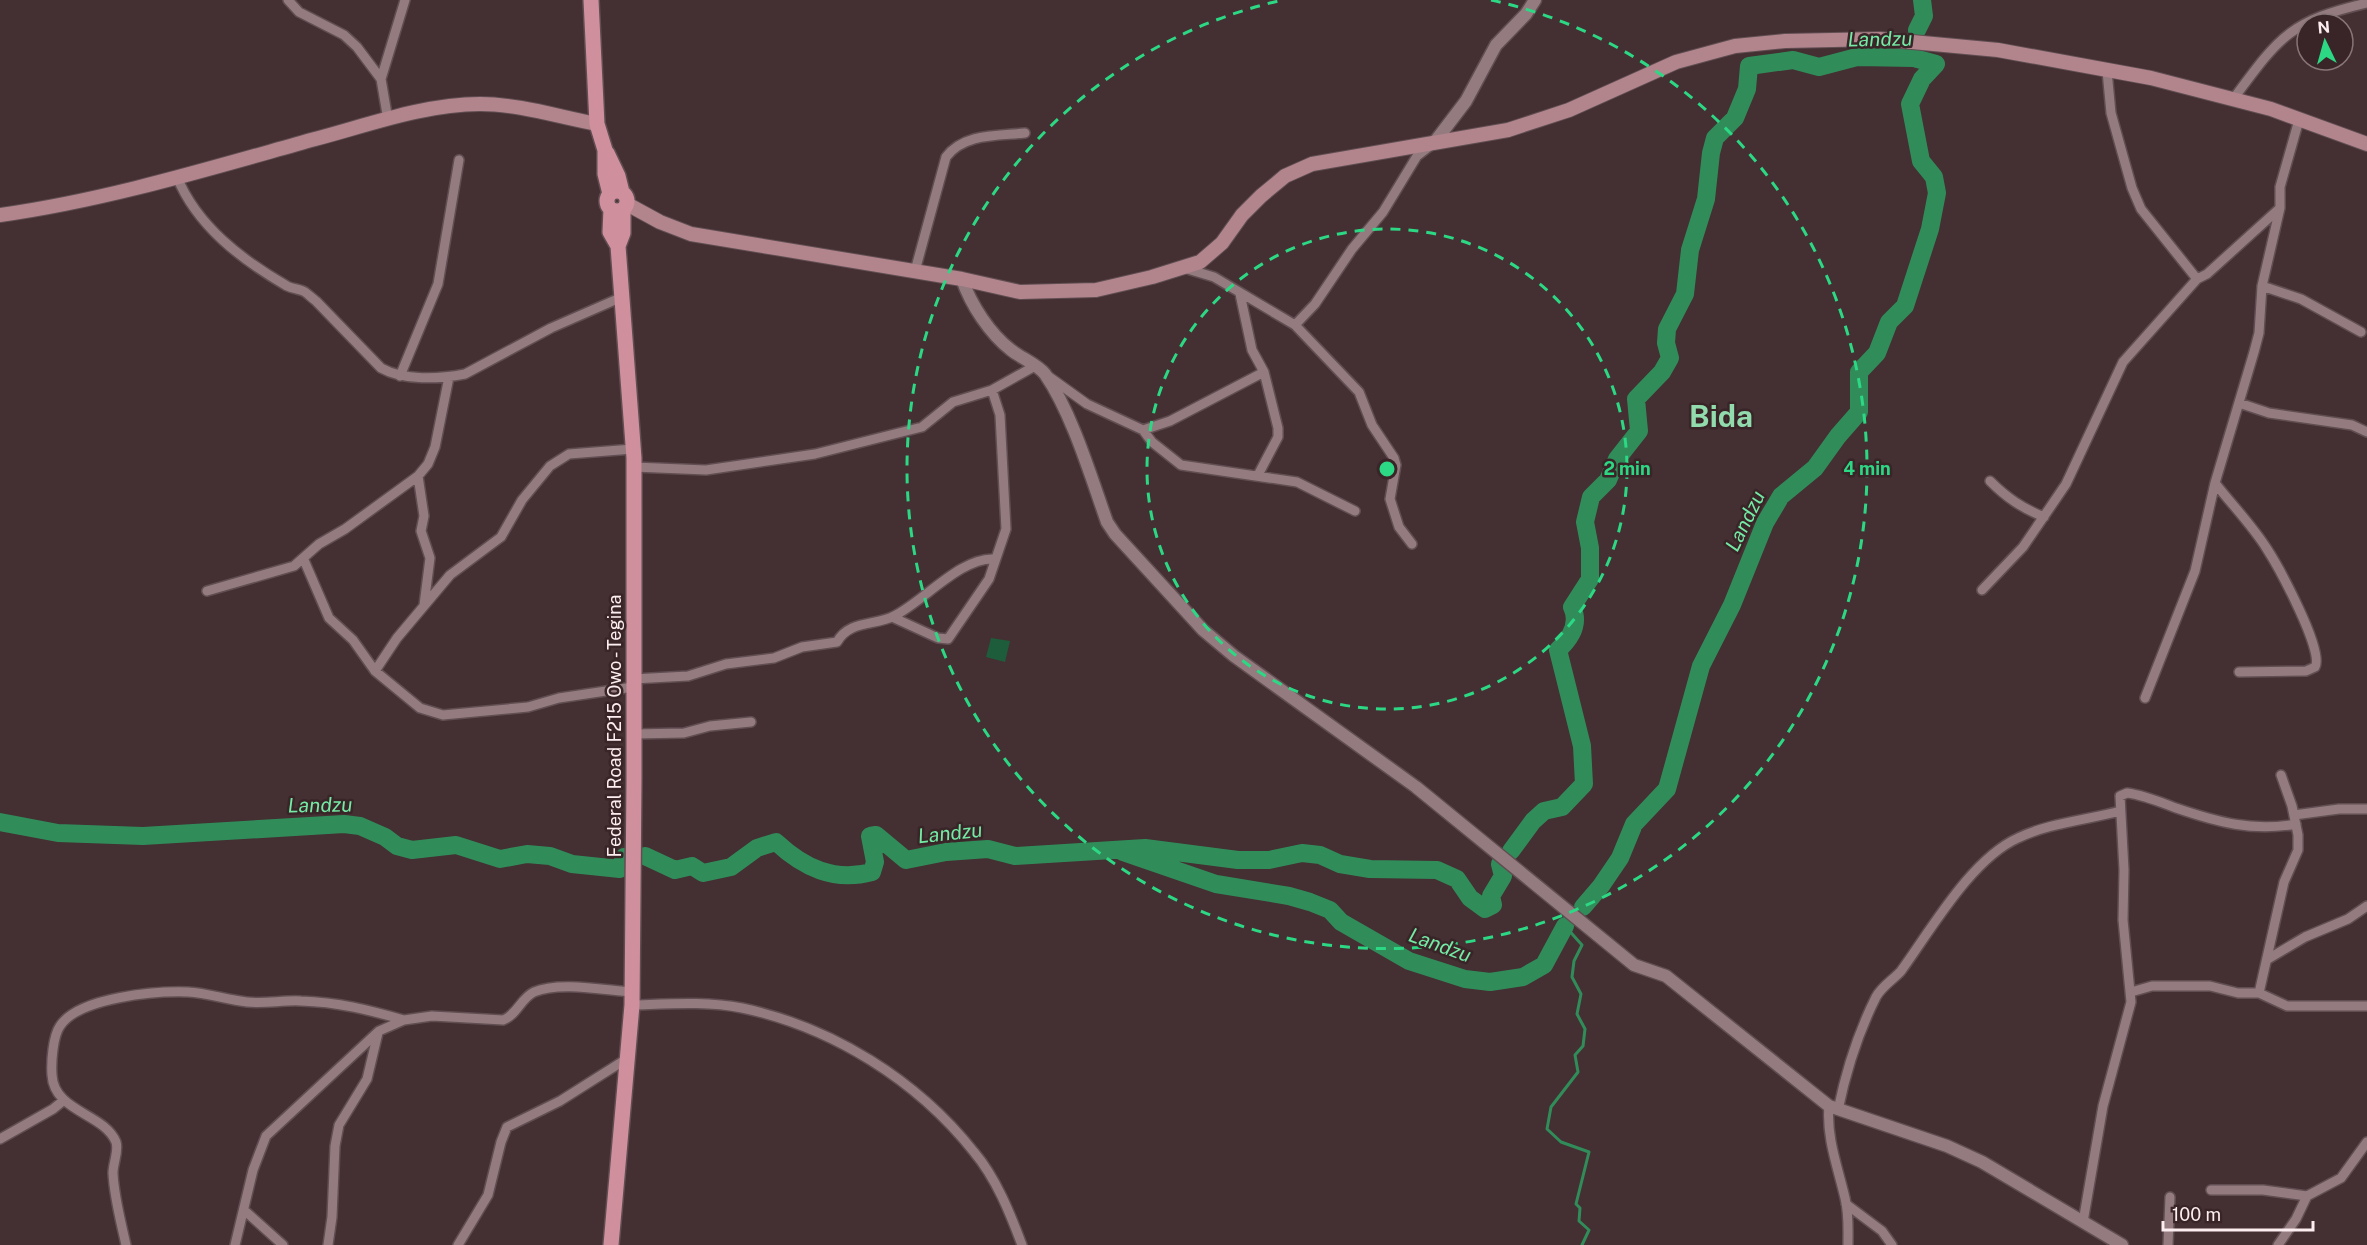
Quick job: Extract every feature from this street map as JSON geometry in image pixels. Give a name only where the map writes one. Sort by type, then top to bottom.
[{"type":"main road","points":[[591,0],[597,124],[605,150],[605,174],[619,202],[691,234],[962,279],[1020,292],[1053,293],[1096,290],[1184,268],[1200,262],[1222,243],[1242,215],[1285,176],[1312,164],[1508,130],[1569,110],[1676,62],[1735,46],[1785,41],[1880,39],[1998,50],[2107,70],[2234,98],[2367,144]]},
{"type":"main road","points":[[0,215],[84,201],[388,120],[479,104],[505,106],[597,124]]},
{"type":"main road","name":"Federal Road F215 Owo - Tegina","points":[[611,1245],[632,998],[634,467],[618,246],[610,232],[619,202]]},
{"type":"street","points":[[288,0],[299,12],[344,35],[381,79]]},
{"type":"street","points":[[388,120],[381,79],[405,0]]},
{"type":"street","points":[[1295,325],[1315,304],[1352,249],[1383,212],[1417,156],[1434,143],[1466,101],[1496,45],[1526,14],[1535,0]]},
{"type":"street","points":[[2234,98],[2267,54],[2292,30],[2332,11],[2367,3]]},
{"type":"street","points":[[2107,70],[2111,113],[2132,188],[2141,209],[2198,279]]},
{"type":"street","points":[[2145,698],[2195,571],[2215,483],[2259,333],[2262,286],[2280,208],[2280,187],[2299,120]]},
{"type":"street","points":[[915,271],[946,157],[957,145],[973,139],[1025,133]]},
{"type":"street","points":[[400,376],[438,284],[459,160]]},
{"type":"street","points":[[177,177],[186,200],[199,217],[239,254],[290,288],[304,292],[316,300],[381,368],[400,376],[449,377],[482,366],[551,328],[622,297]]},
{"type":"street","points":[[1982,590],[2023,547],[2044,518],[2077,464],[2123,362],[2198,279],[2207,274],[2280,208]]},
{"type":"street","points":[[1184,268],[1214,277],[1295,325],[1359,392],[1372,425],[1394,458],[1396,465],[1391,505],[1399,527],[1412,544]]},
{"type":"street","points":[[962,279],[974,305],[1010,350],[1087,404],[1143,430],[1152,442],[1181,465],[1297,482],[1355,511]]},
{"type":"street","points":[[2262,286],[2301,299],[2361,332]]},
{"type":"street","points":[[1240,294],[1252,350],[1264,372],[1278,428],[1278,436],[1258,475]]},
{"type":"street","points":[[634,467],[706,470],[815,454],[922,427],[953,402],[992,390],[1039,369]]},
{"type":"street","points":[[1039,369],[1059,399],[1107,522],[1203,630],[1278,689],[1416,786],[1634,965],[1666,976],[1833,1108],[1947,1146],[1982,1162],[2122,1245]]},
{"type":"street","points":[[1143,430],[1170,421],[1264,372]]},
{"type":"street","points":[[207,591],[268,574],[304,560],[319,544],[345,529],[417,476],[428,464],[435,447],[443,417],[449,377]]},
{"type":"street","points":[[892,617],[938,638],[948,639],[989,579],[994,559],[1005,538],[1006,500],[1000,415],[992,390]]},
{"type":"street","points":[[2239,403],[2269,413],[2352,425],[2367,432]]},
{"type":"street","points":[[375,671],[424,604],[450,574],[501,537],[533,485],[550,466],[564,455],[633,449]]},
{"type":"street","points":[[417,476],[424,516],[421,531],[430,558],[424,604]]},
{"type":"street","points":[[1990,481],[2014,503],[2044,518]]},
{"type":"street","points":[[2215,483],[2268,550],[2306,624],[2317,659],[2315,667],[2306,670],[2238,672]]},
{"type":"street","points":[[304,560],[329,618],[353,640],[375,671],[420,708],[443,715],[528,707],[559,698],[633,683],[688,676],[726,664],[774,658],[801,647],[837,642],[845,630],[892,617],[974,562],[994,559]]},
{"type":"street","points":[[634,734],[692,732],[710,726],[752,722]]},
{"type":"street","points":[[2259,993],[2284,882],[2298,850],[2289,792],[2281,775]]},
{"type":"street","points":[[2083,1222],[2103,1106],[2128,1023],[2131,992],[2123,920],[2124,870],[2120,796],[2127,792],[2149,797],[2222,823],[2256,828],[2338,809],[2367,809]]},
{"type":"street","points":[[1848,1245],[1846,1204],[1834,1159],[1828,1122],[1878,994],[1898,974],[1964,885],[1993,852],[2031,833],[2120,811]]},
{"type":"street","points":[[2268,959],[2305,937],[2348,919],[2367,906]]},
{"type":"street","points":[[2131,992],[2152,986],[2178,985],[2259,993],[2287,1005],[2367,1006]]},
{"type":"street","points":[[235,1245],[253,1170],[266,1136],[379,1031],[404,1020],[432,1016],[503,1020],[512,1017],[531,993],[549,987],[632,998],[741,1008],[817,1033],[869,1058],[934,1109],[974,1152],[1011,1216],[1022,1245]]},
{"type":"street","points":[[126,1245],[113,1173],[117,1147],[115,1140],[105,1128],[64,1100],[55,1088],[52,1078],[58,1028],[70,1014],[123,996],[156,992],[190,992],[249,1003],[300,1001],[353,1005],[404,1020]]},
{"type":"street","points":[[328,1245],[332,1218],[334,1146],[339,1125],[367,1079],[379,1031]]},
{"type":"street","points":[[458,1245],[488,1195],[507,1127],[560,1101],[628,1058]]},
{"type":"street","points":[[0,1139],[53,1109],[64,1100]]},
{"type":"street","points":[[2211,1190],[2263,1190],[2307,1196],[2341,1178],[2367,1142]]},
{"type":"street","points":[[2277,1245],[2296,1219],[2307,1196]]},
{"type":"street","points":[[2168,1245],[2170,1197]]},
{"type":"street","points":[[1846,1204],[1882,1231],[1892,1245]]},
{"type":"street","points":[[244,1210],[284,1245]]},
{"type":"green space","points":[[991,638],[1010,641],[1005,662],[986,657]]},
{"type":"waterway","name":"Landzu","points":[[1917,30],[1924,16],[1922,0]]},
{"type":"waterway","name":"Landzu","points":[[1511,851],[1533,821],[1544,811],[1562,807],[1584,784],[1582,746],[1558,650],[1573,631],[1575,619],[1572,607],[1590,579],[1590,548],[1585,522],[1591,497],[1608,480],[1617,459],[1639,431],[1636,399],[1662,372],[1670,358],[1666,343],[1667,329],[1685,294],[1690,250],[1706,199],[1715,138],[1735,118],[1747,89],[1749,66],[1793,60],[1819,67],[1857,57],[1914,58],[1936,64],[1922,79],[1910,104],[1921,161],[1934,177],[1937,193],[1930,229],[1905,306],[1889,322],[1877,353],[1859,372],[1859,412],[1815,468],[1781,496],[1765,523],[1732,605],[1701,666],[1667,789],[1634,824],[1620,858],[1583,907]]},
{"type":"waterway","name":"Landzu","points":[[0,822],[58,833],[143,836],[344,824],[360,826],[385,837],[397,846],[412,850],[456,845],[500,859],[527,854],[550,856],[572,864],[620,869],[624,857]]},
{"type":"waterway","name":"Landzu","points":[[645,856],[675,870],[692,866],[703,873],[731,867],[757,848],[776,842],[809,866],[832,874],[858,875],[872,872],[875,862],[870,836],[876,835],[906,860],[946,852],[988,849],[1015,856],[1145,848],[1238,860],[1269,860],[1302,853],[1320,855],[1340,864],[1370,869],[1437,870],[1457,879],[1470,898],[1485,909],[1493,905],[1491,896],[1503,876],[1500,864]]},
{"type":"waterway","name":"Landzu","points":[[1123,852],[1216,884],[1289,896],[1310,902],[1330,910],[1341,922],[1409,961],[1465,979],[1490,982],[1523,977],[1544,965],[1565,926]]},
{"type":"waterway","points":[[1565,926],[1582,945],[1574,961],[1572,977],[1581,994],[1577,1014],[1585,1029],[1583,1046],[1575,1055],[1578,1072],[1551,1107],[1547,1129],[1561,1142],[1589,1152],[1576,1204],[1580,1208],[1579,1221],[1589,1230],[1582,1245]]},
{"type":"district","name":"Bida","points":[[1721,416]]}]
